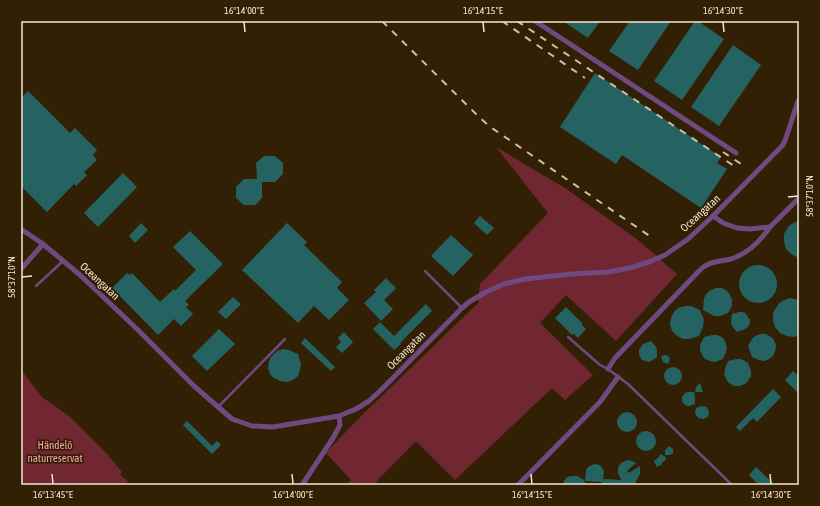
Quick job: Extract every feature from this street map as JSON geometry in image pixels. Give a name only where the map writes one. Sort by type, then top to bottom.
[{"type":"street","points":[[535,21],[736,153]]},
{"type":"street","name":"Oceangatan","points":[[21,229],[44,244],[80,275],[194,386],[232,419],[252,426],[273,427],[339,416],[356,409],[369,401],[462,308],[486,292],[504,284],[533,278],[608,272],[630,268],[665,255],[688,238],[713,216],[783,145],[798,101]]},
{"type":"street","points":[[608,369],[615,358],[699,271],[707,265],[732,259],[743,254],[762,238],[770,227],[799,198]]},
{"type":"street","points":[[713,216],[723,223],[738,228],[750,229],[770,227]]},
{"type":"street","points":[[21,269],[44,244]]},
{"type":"street","points":[[518,485],[600,402],[618,377]]},
{"type":"street","points":[[302,485],[340,424],[339,416]]},
{"type":"lane","points":[[36,286],[63,261]]},
{"type":"lane","points":[[425,272],[462,308]]},
{"type":"lane","points":[[568,337],[600,365],[628,384],[732,485]]},
{"type":"lane","points":[[218,407],[285,339]]},
{"type":"green space","points":[[496,147],[565,188],[638,240],[677,274],[616,341],[566,295],[540,323],[593,375],[565,400],[552,388],[455,480],[416,441],[373,485],[346,485],[351,480],[326,453],[355,422],[478,303],[480,284],[548,213]]},
{"type":"green space","name":"Händelö naturreservat","points":[[21,370],[42,397],[69,416],[108,455],[122,472],[120,475],[128,481],[124,485],[21,485]]},
{"type":"building","points":[[563,21],[600,21],[588,38]]},
{"type":"building","points":[[630,21],[671,21],[638,70],[609,51]]},
{"type":"building","points":[[695,21],[698,21],[724,39],[682,100],[654,81]]},
{"type":"building","points":[[733,45],[761,65],[719,126],[691,107]]},
{"type":"building","points":[[595,73],[721,157],[717,163],[727,169],[701,208],[622,155],[616,164],[560,127]]},
{"type":"building","points":[[28,91],[70,133],[75,128],[97,150],[93,155],[97,160],[84,172],[87,175],[76,186],[74,184],[47,212],[21,186],[21,98]]},
{"type":"building","points":[[264,156],[275,156],[283,163],[283,174],[275,182],[262,182],[262,198],[255,205],[244,205],[236,198],[236,187],[244,179],[257,179],[256,163]]},
{"type":"building","points":[[123,173],[137,187],[98,227],[84,213]]},
{"type":"building","points":[[480,216],[494,228],[487,235],[474,223]]},
{"type":"building","points":[[799,221],[799,258],[791,254],[786,249],[784,234],[788,227]]},
{"type":"building","points":[[141,223],[148,230],[135,243],[129,236]]},
{"type":"building","points":[[287,223],[307,242],[304,245],[342,282],[337,288],[349,300],[329,320],[314,306],[298,323],[242,270]]},
{"type":"building","points":[[190,231],[223,264],[185,301],[189,305],[186,307],[193,314],[181,326],[174,319],[158,335],[112,288],[127,273],[130,275],[132,273],[160,302],[174,289],[175,291],[196,270],[173,247]]},
{"type":"building","points":[[451,235],[473,255],[453,276],[431,256]]},
{"type":"building","points":[[754,265],[762,265],[769,268],[774,273],[777,284],[774,295],[769,300],[762,303],[754,303],[747,300],[742,295],[739,288],[739,280],[742,273],[747,268]]},
{"type":"building","points":[[386,278],[396,288],[384,300],[393,309],[381,321],[364,303],[376,292],[374,290]]},
{"type":"building","points":[[716,288],[722,288],[727,291],[732,300],[732,306],[728,313],[720,316],[714,316],[703,310],[704,298],[707,293]]},
{"type":"building","points":[[233,297],[241,304],[226,319],[218,312]]},
{"type":"building","points":[[790,298],[799,300],[799,335],[794,337],[780,333],[775,327],[773,320],[773,313],[777,306],[782,301]]},
{"type":"building","points":[[426,304],[432,311],[394,350],[373,329],[380,322],[394,336]]},
{"type":"building","points":[[691,306],[700,310],[704,320],[699,336],[689,339],[683,339],[677,336],[672,331],[670,324],[674,312],[678,308]]},
{"type":"building","points":[[566,307],[586,329],[578,338],[574,334],[572,335],[555,318]]},
{"type":"building","points":[[739,312],[746,314],[750,320],[750,323],[748,327],[737,332],[732,326],[731,322],[732,314]]},
{"type":"building","points":[[219,329],[235,344],[207,371],[192,356]]},
{"type":"building","points":[[344,332],[353,342],[342,353],[336,347],[341,342],[338,338]]},
{"type":"building","points":[[766,334],[771,337],[776,346],[773,356],[764,361],[752,357],[748,346],[755,336]]},
{"type":"building","points":[[712,335],[722,337],[727,347],[723,359],[715,362],[705,359],[700,350],[700,345],[704,337]]},
{"type":"building","points":[[305,338],[335,367],[331,371],[301,343]]},
{"type":"building","points":[[651,341],[656,347],[657,357],[649,362],[642,360],[639,350],[643,344]]},
{"type":"building","points":[[283,349],[298,354],[301,364],[298,376],[287,382],[274,378],[270,374],[268,368],[271,357],[277,351]]},
{"type":"building","points":[[665,355],[670,358],[668,364],[663,362],[661,356]]},
{"type":"building","points":[[741,359],[748,363],[751,371],[751,376],[748,381],[739,386],[734,386],[729,383],[724,374],[728,361]]},
{"type":"building","points":[[669,367],[677,367],[682,372],[680,383],[677,385],[669,385],[664,380],[664,372]]},
{"type":"building","points":[[793,371],[799,376],[799,394],[785,380]]},
{"type":"building","points":[[700,383],[703,392],[695,392],[696,387]]},
{"type":"building","points":[[773,389],[781,397],[757,422],[753,418],[740,431],[736,427]]},
{"type":"building","points":[[688,392],[694,392],[695,404],[687,406],[682,402],[682,397]]},
{"type":"building","points":[[702,406],[707,407],[709,412],[708,417],[703,419],[698,418],[695,413],[696,408]]},
{"type":"building","points":[[627,412],[634,415],[637,422],[634,429],[627,432],[620,429],[617,422],[620,415]]},
{"type":"building","points":[[187,421],[212,446],[217,441],[221,445],[212,454],[183,425]]},
{"type":"building","points":[[646,431],[653,434],[656,441],[653,448],[646,451],[639,448],[636,441],[639,434]]},
{"type":"building","points":[[669,446],[673,449],[673,453],[670,455],[665,455],[665,450]]},
{"type":"building","points":[[660,454],[666,457],[665,461],[657,467],[654,461]]},
{"type":"building","points":[[628,460],[636,463],[627,471],[629,473],[640,466],[640,474],[634,485],[601,485],[602,482],[585,481],[586,470],[594,464],[600,465],[604,471],[603,481],[604,479],[621,480],[618,473],[618,468],[620,464]]},
{"type":"building","points":[[756,467],[775,485],[759,485],[749,475]]},
{"type":"building","points":[[577,476],[584,480],[586,485],[562,485],[567,477]]},
{"type":"railway","points":[[382,21],[489,126],[654,239]]},
{"type":"railway","points":[[502,21],[585,78]]},
{"type":"railway","points":[[517,21],[737,168]]},
{"type":"railway","points":[[723,152],[741,164]]}]
